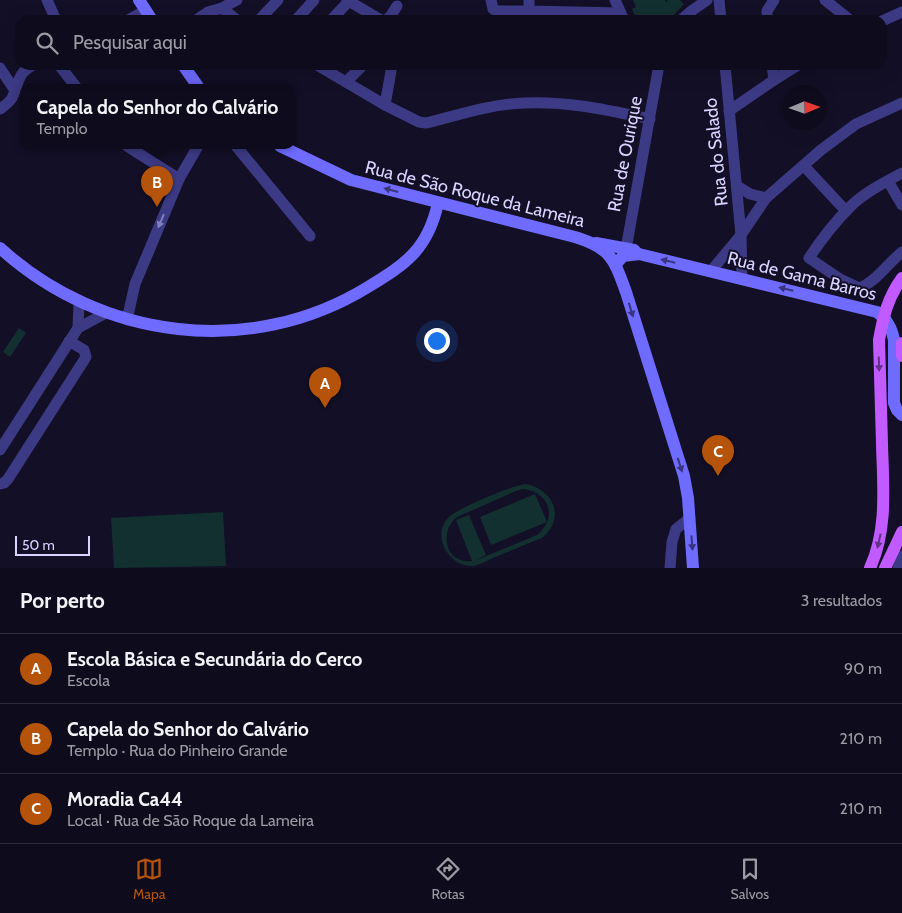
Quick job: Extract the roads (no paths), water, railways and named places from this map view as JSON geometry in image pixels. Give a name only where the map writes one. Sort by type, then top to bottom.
[{"type":"main road","points":[[186,70],[196,84]]},
{"type":"main road","name":"Rua de São Roque da Lameira","points":[[286,149],[351,180],[593,243],[605,252],[616,264],[684,476],[690,518],[693,568]]},
{"type":"main road","points":[[0,248],[25,270],[79,302],[106,313],[127,320],[177,329],[208,331],[240,330],[283,323],[310,316],[346,301],[380,280],[411,258],[422,245],[436,213],[438,203]]},
{"type":"main road","name":"Rua de Gama Barros","points":[[593,243],[634,250],[639,254],[868,309],[883,316],[892,332],[894,340],[894,403],[902,415]]},
{"type":"main road","points":[[616,264],[624,256],[639,254]]},
{"type":"main road","points":[[870,568],[882,528],[879,340],[883,316],[890,295],[902,278]]},
{"type":"main road","points":[[902,343],[902,356]]},
{"type":"main road","points":[[885,568],[902,532]]},
{"type":"street","points":[[47,0],[54,15]]},
{"type":"street","points":[[204,15],[223,4],[237,0]]},
{"type":"street","points":[[264,15],[278,0]]},
{"type":"street","points":[[300,15],[314,0]]},
{"type":"street","points":[[335,15],[348,0],[370,13]]},
{"type":"street","points":[[491,0],[493,9],[497,11],[529,6],[613,15]]},
{"type":"street","points":[[615,0],[622,15]]},
{"type":"street","points":[[687,15],[707,0]]},
{"type":"street","points":[[719,0],[720,15]]},
{"type":"street","points":[[767,15],[767,11],[774,0]]},
{"type":"street","points":[[825,0],[844,15]]},
{"type":"street","points":[[223,4],[233,15]]},
{"type":"street","points":[[392,15],[397,6]]},
{"type":"street","points":[[887,19],[902,12]]},
{"type":"street","points":[[0,68],[14,89]]},
{"type":"street","points":[[0,109],[12,98],[14,89],[26,70]]},
{"type":"street","points":[[63,70],[74,84]]},
{"type":"street","points":[[328,70],[384,105],[418,122],[426,123],[469,112],[524,103],[587,106],[650,119]]},
{"type":"street","points":[[346,82],[358,70]]},
{"type":"street","points":[[384,105],[391,70]]},
{"type":"street","name":"Rua de Ourique","points":[[626,248],[658,70]]},
{"type":"street","name":"Rua do Salado","points":[[726,70],[741,235],[742,279]]},
{"type":"street","points":[[773,70],[774,80]]},
{"type":"street","points":[[730,111],[790,70]]},
{"type":"street","points":[[711,271],[741,235],[766,198],[822,150],[856,124],[902,103]]},
{"type":"street","points":[[131,149],[179,179]]},
{"type":"street","points":[[127,320],[135,284],[179,179],[196,149]]},
{"type":"street","points":[[238,149],[310,236]]},
{"type":"street","points":[[804,166],[846,212]]},
{"type":"street","points":[[894,177],[850,207],[809,258],[840,280],[859,288],[868,285],[883,268],[902,252]]},
{"type":"street","points":[[894,177],[902,196]]},
{"type":"street","points":[[894,177],[902,205]]},
{"type":"street","points":[[737,186],[750,194],[766,198]]},
{"type":"street","points":[[78,328],[79,302]]},
{"type":"street","points":[[0,450],[78,328],[106,313]]},
{"type":"street","points":[[0,484],[8,479],[86,357],[84,350],[69,341]]},
{"type":"street","points":[[670,568],[672,542],[676,529],[690,518]]},
{"type":"street","points":[[898,568],[902,556]]},
{"type":"place","name":"Capela do Senhor do Calvário","points":[[157,207]]},
{"type":"place","name":"Escola Básica e Secundária do Cerco","points":[[325,408]]},
{"type":"place","name":"Moradia Ca44","points":[[718,476]]}]
